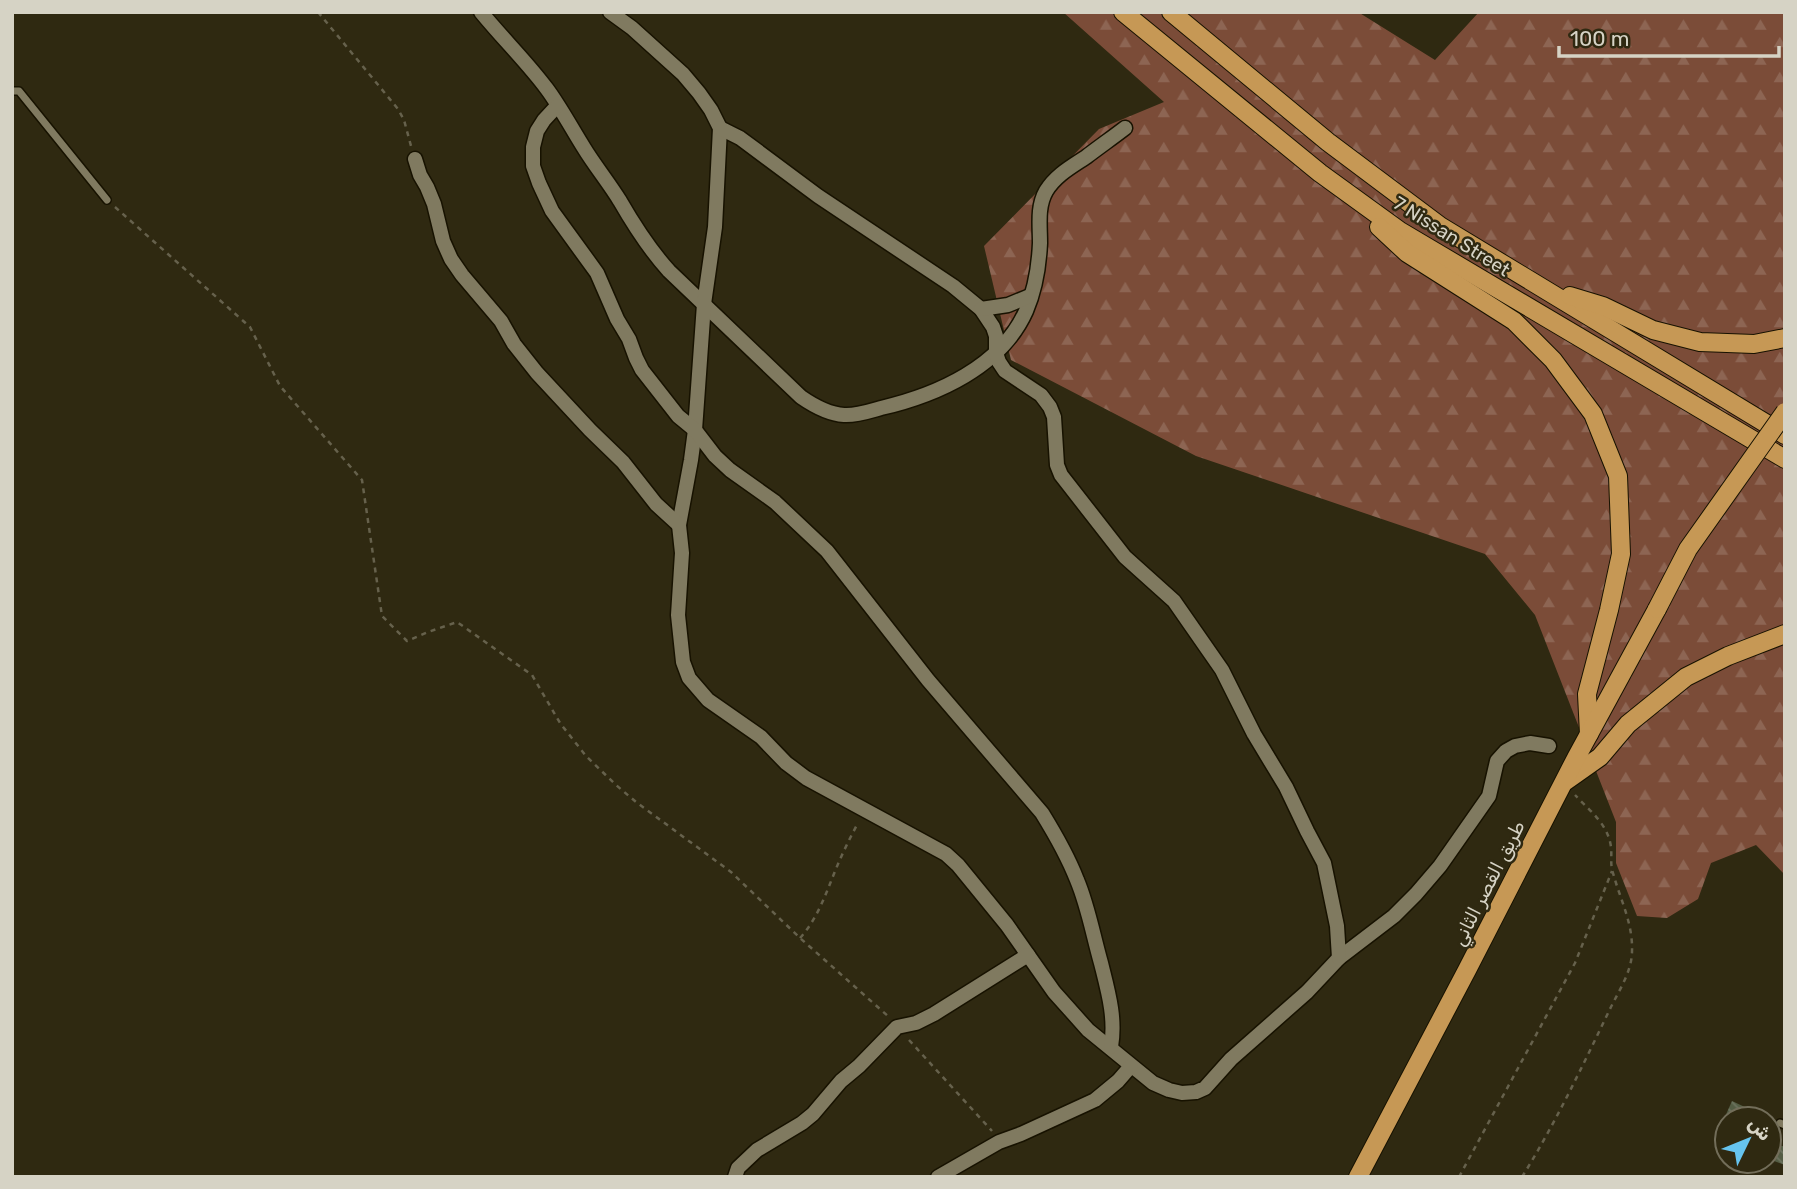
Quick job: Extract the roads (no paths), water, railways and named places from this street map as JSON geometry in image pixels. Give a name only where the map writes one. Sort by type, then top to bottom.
[{"type":"main road","name":"7 Nissan Street","points":[[1123,12],[1320,173],[1400,230],[1785,459]]},
{"type":"main road","name":"7 Nissan Street","points":[[1171,12],[1328,142],[1440,226],[1785,435]]},
{"type":"main road","points":[[1320,173],[1407,253],[1514,321],[1553,360],[1593,414],[1618,476],[1621,554],[1587,694],[1589,734]]},
{"type":"main road","points":[[1546,289],[1603,306],[1653,330],[1700,342],[1754,344],[1785,338]]},
{"type":"main road","name":"طريق القصر الثاني","points":[[1357,1177],[1688,549],[1785,412]]},
{"type":"main road","points":[[1563,783],[1600,757],[1628,724],[1686,677],[1728,656],[1785,634]]},
{"type":"street","points":[[481,12],[548,90],[646,244],[669,271],[801,397],[830,413],[847,416],[924,396],[951,383],[996,353],[1026,310],[1038,261],[1039,223],[1044,196],[1049,187],[1060,174],[1125,128]]},
{"type":"street","points":[[610,12],[683,74],[699,93],[720,128],[740,138],[818,196],[953,286],[981,309],[993,327],[996,353],[1005,371],[1047,402],[1054,417],[1055,452],[1061,475],[1125,557],[1174,601],[1222,670],[1324,863],[1338,926],[1339,958]]},
{"type":"street","points":[[557,106],[537,131],[533,166],[538,183],[552,211],[597,274],[642,370],[678,416],[695,430],[715,456],[775,502],[827,551],[928,680],[1042,813],[1078,881],[1089,918],[1113,1014],[1111,1047]]},
{"type":"street","points":[[720,128],[715,226],[704,304],[695,430],[679,525],[682,553],[678,615],[683,663],[689,678],[708,700],[761,737],[806,778],[946,854],[1017,938],[1071,1012],[1088,1030],[1153,1083],[1182,1093],[1205,1088],[1231,1059],[1298,1000],[1339,958],[1394,916],[1416,894],[1440,866],[1489,796],[1497,761],[1506,751],[1530,743],[1549,746]]},
{"type":"street","points":[[415,159],[434,204],[443,241],[462,275],[501,321],[514,344],[537,373],[616,455],[656,504],[679,525]]},
{"type":"street","points":[[981,309],[1008,305],[1030,296]]},
{"type":"street","points":[[735,1177],[738,1168],[757,1150],[813,1114],[841,1081],[897,1027],[916,1023],[934,1014],[1028,955]]},
{"type":"street","points":[[938,1177],[999,1142],[1095,1100],[1131,1066]]},
{"type":"lane","points":[[12,91],[19,91],[107,200]]}]
